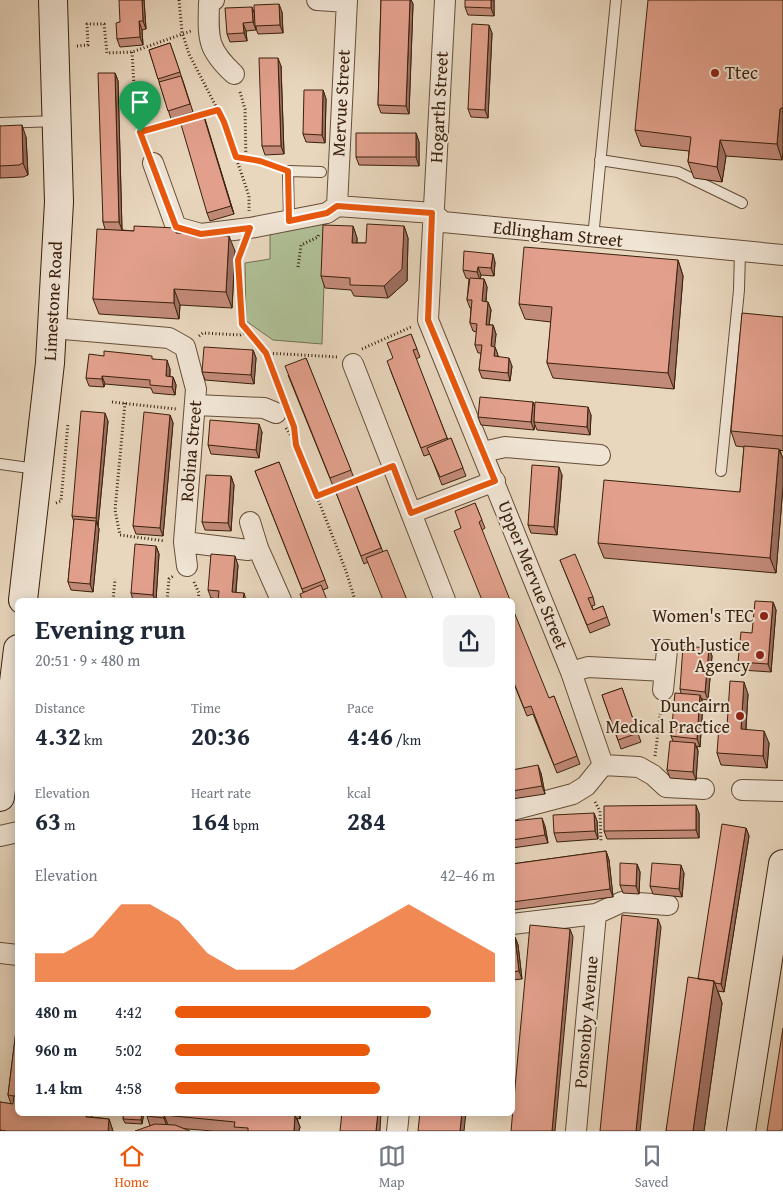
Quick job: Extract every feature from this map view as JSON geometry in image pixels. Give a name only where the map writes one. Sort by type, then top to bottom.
[{"type":"main road","name":"Limestone Road","points":[[23,598],[52,328],[59,202],[53,0]]},
{"type":"main road","points":[[0,797],[2,762],[15,670]]},
{"type":"main road","points":[[741,1131],[783,864]]},
{"type":"street","points":[[214,0],[209,3],[208,38],[218,59],[234,74]]},
{"type":"street","points":[[317,0],[347,1]]},
{"type":"street","name":"Hogarth Street","points":[[432,213],[445,0]]},
{"type":"street","name":"Mervue Street","points":[[329,210],[347,1]]},
{"type":"street","name":"Edlingham Street","points":[[153,163],[176,227],[201,234],[289,221],[329,210],[432,213],[443,222],[783,255]]},
{"type":"street","name":"Upper Mervue Street","points":[[432,213],[428,320],[571,672],[603,765]]},
{"type":"street","points":[[52,328],[169,338],[185,347]]},
{"type":"street","name":"Robina Street","points":[[185,347],[196,389],[184,542],[187,566]]},
{"type":"street","points":[[353,364],[444,598]]},
{"type":"street","points":[[196,405],[283,409]]},
{"type":"street","points":[[483,452],[504,448],[600,455]]},
{"type":"street","points":[[411,513],[495,481]]},
{"type":"street","points":[[250,522],[258,548],[280,598]]},
{"type":"street","points":[[184,542],[248,550],[258,548]]},
{"type":"street","points":[[571,672],[588,667],[664,680],[667,650]]},
{"type":"street","points":[[515,809],[573,794],[586,786],[603,765],[646,771],[666,787],[704,789]]},
{"type":"street","points":[[742,790],[783,791]]},
{"type":"street","points":[[0,836],[15,833]]},
{"type":"street","points":[[515,924],[596,914],[622,902],[668,905]]},
{"type":"street","name":"Ponsonby Avenue","points":[[576,1131],[596,914]]},
{"type":"street","points":[[0,953],[15,956]]},
{"type":"street","points":[[397,1131],[399,1116]]},
{"type":"lane","points":[[593,238],[616,0]]},
{"type":"lane","points":[[0,122],[58,121]]},
{"type":"lane","points":[[600,160],[678,172],[742,203]]},
{"type":"lane","points":[[289,221],[288,171],[322,172]]},
{"type":"lane","points":[[721,471],[740,251]]},
{"type":"lane","points":[[0,464],[38,469]]},
{"type":"path","points":[[179,0],[182,32],[189,54],[224,122],[249,196],[250,228],[238,260],[242,324],[266,353],[283,409],[346,571],[354,598]]},
{"type":"path","points":[[87,24],[104,24],[107,53],[132,52],[182,32]]},
{"type":"path","points":[[132,52],[136,120],[153,163]]},
{"type":"path","points":[[234,74],[245,109],[246,160]]},
{"type":"path","points":[[200,115],[218,110]]},
{"type":"path","points":[[140,132],[192,118]]},
{"type":"path","points":[[236,157],[260,161],[288,171]]},
{"type":"path","points":[[298,267],[301,246],[318,237],[329,210]]},
{"type":"path","points":[[185,347],[203,333],[240,335],[248,331]]},
{"type":"path","points":[[112,402],[181,410],[196,405]]},
{"type":"path","points":[[125,404],[115,510],[120,536],[184,542]]},
{"type":"path","points":[[61,501],[68,423]]},
{"type":"path","points":[[317,496],[393,466]]},
{"type":"path","points":[[113,598],[115,579]]},
{"type":"path","points":[[646,771],[664,680]]},
{"type":"path","points":[[586,786],[600,811],[601,842]]},
{"type":"green space","points":[[304,224],[326,224],[322,344],[273,340],[246,321],[245,263],[270,259],[270,231]]},
{"type":"building","points":[[119,0],[142,0],[143,21],[139,21],[140,37],[117,39],[116,23],[120,22]]},
{"type":"building","points":[[381,0],[410,0],[406,106],[378,105]]},
{"type":"building","points":[[465,0],[491,0],[491,8],[465,7]]},
{"type":"building","name":"Ttec","points":[[648,0],[783,0],[783,107],[780,109],[777,144],[720,140],[717,167],[688,162],[691,137],[635,130]]},
{"type":"building","points":[[279,4],[280,25],[255,26],[254,5]]},
{"type":"building","points":[[252,7],[253,22],[243,23],[244,33],[227,34],[225,8]]},
{"type":"building","points":[[472,24],[489,25],[485,110],[468,109]]},
{"type":"building","points":[[170,43],[180,72],[158,79],[149,50]]},
{"type":"building","points":[[259,58],[278,58],[281,146],[262,146]]},
{"type":"building","points":[[98,73],[115,73],[119,222],[103,222]]},
{"type":"building","points":[[181,76],[190,104],[168,111],[159,82]]},
{"type":"building","points":[[304,90],[323,90],[322,135],[303,134]]},
{"type":"building","points":[[203,114],[231,206],[207,213],[180,121]]},
{"type":"building","points":[[22,125],[23,163],[0,166],[0,126]]},
{"type":"building","points":[[356,133],[416,133],[416,157],[356,157]]},
{"type":"building","points":[[367,224],[404,226],[402,269],[384,286],[350,285],[350,278],[321,276],[323,225],[353,226],[352,243],[366,243]]},
{"type":"building","points":[[134,226],[176,228],[176,233],[229,236],[226,292],[174,289],[174,303],[93,299],[97,229],[134,231]]},
{"type":"building","points":[[524,247],[678,260],[668,373],[547,363],[552,307],[519,304]]},
{"type":"building","points":[[464,251],[493,254],[491,268],[478,267],[477,272],[463,270]]},
{"type":"building","points":[[470,278],[484,279],[482,301],[488,302],[486,325],[493,325],[491,346],[495,347],[494,356],[509,358],[508,373],[479,370],[482,345],[475,345],[477,324],[470,323],[472,300],[467,300]]},
{"type":"building","points":[[742,313],[783,317],[783,436],[731,431]]},
{"type":"building","points":[[411,334],[417,349],[413,350],[447,438],[421,448],[387,361],[393,358],[387,343]]},
{"type":"building","points":[[204,347],[253,350],[251,375],[202,372]]},
{"type":"building","points":[[104,351],[152,356],[152,359],[167,360],[166,376],[173,377],[172,387],[150,385],[150,380],[102,376],[102,379],[86,378],[89,354],[104,356]]},
{"type":"building","points":[[306,358],[351,470],[330,478],[285,366]]},
{"type":"building","points":[[480,397],[533,402],[531,422],[478,417]]},
{"type":"building","points":[[535,402],[588,407],[587,427],[534,422]]},
{"type":"building","points":[[81,411],[105,413],[96,518],[72,516]]},
{"type":"building","points":[[144,412],[170,415],[160,528],[133,526]]},
{"type":"building","points":[[210,420],[259,424],[256,450],[208,445]]},
{"type":"building","points":[[451,438],[463,468],[440,477],[427,448]]},
{"type":"building","points":[[744,446],[779,449],[770,558],[598,543],[604,480],[740,492]]},
{"type":"building","points":[[279,462],[325,580],[302,589],[255,471]]},
{"type":"building","points":[[532,465],[559,467],[554,527],[528,525]]},
{"type":"building","points":[[206,475],[231,476],[228,523],[202,522]]},
{"type":"building","points":[[355,482],[381,548],[361,556],[335,490]]},
{"type":"building","points":[[475,503],[482,520],[479,522],[509,598],[481,598],[454,531],[461,528],[455,511]]},
{"type":"building","points":[[74,519],[96,521],[90,584],[68,582]]},
{"type":"building","points":[[135,544],[156,546],[153,595],[131,593]]},
{"type":"building","points":[[387,550],[406,598],[382,598],[366,558]]},
{"type":"building","points":[[211,554],[235,556],[232,592],[244,593],[243,598],[218,598],[219,591],[208,590]]},
{"type":"building","points":[[575,554],[593,597],[588,598],[593,610],[603,606],[607,617],[587,625],[560,560]]},
{"type":"building","points":[[321,585],[326,598],[301,598],[300,594]]},
{"type":"building","points":[[755,601],[773,602],[768,664],[738,662],[741,632],[752,633]]},
{"type":"building","points":[[515,614],[549,698],[554,696],[577,756],[554,765],[531,706],[524,708],[515,686]]},
{"type":"building","points":[[683,646],[709,648],[705,692],[680,689]]},
{"type":"building","points":[[730,681],[744,682],[741,729],[764,731],[763,756],[717,753],[719,726],[727,727]]},
{"type":"building","points":[[622,688],[638,733],[618,740],[602,695]]},
{"type":"building","points":[[675,693],[700,695],[697,739],[671,736]]},
{"type":"building","points":[[670,741],[695,743],[693,772],[667,770]]},
{"type":"building","points":[[538,765],[542,786],[515,790],[515,769]]},
{"type":"building","points":[[696,805],[696,830],[604,831],[604,806]]},
{"type":"building","points":[[594,813],[595,831],[554,833],[553,815]]},
{"type":"building","points":[[542,818],[545,835],[515,840],[515,821]]},
{"type":"building","points":[[722,824],[746,828],[721,984],[698,979]]},
{"type":"building","points":[[606,851],[610,889],[515,902],[515,864]]},
{"type":"building","points":[[620,863],[637,864],[636,886],[620,885]]},
{"type":"building","points":[[652,863],[681,865],[679,889],[650,886]]},
{"type":"building","points":[[622,915],[658,919],[636,1131],[600,1131]]},
{"type":"building","points":[[530,925],[570,929],[552,1131],[511,1131],[512,1116],[515,1116],[515,1088]]},
{"type":"building","points":[[515,937],[519,971],[515,972]]},
{"type":"building","points":[[688,977],[714,981],[693,1131],[666,1131]]},
{"type":"building","points":[[783,1028],[783,1129],[780,1131],[767,1131]]},
{"type":"building","points":[[15,1039],[15,1096],[8,1095]]},
{"type":"building","points":[[15,1096],[15,1116],[86,1116],[109,1119],[108,1131],[0,1130],[0,1102],[13,1104]]},
{"type":"building","points":[[123,1116],[142,1116],[141,1120],[123,1119]]},
{"type":"building","points":[[147,1116],[164,1116],[164,1118]]},
{"type":"building","points":[[174,1116],[295,1116],[294,1131],[248,1131],[248,1128],[234,1127],[235,1122]]},
{"type":"building","points":[[342,1116],[378,1116],[376,1131],[340,1131]]},
{"type":"building","points":[[420,1116],[462,1116],[460,1131],[418,1131]]},
{"type":"building","points":[[155,1124],[175,1125],[190,1131],[135,1131]]},
{"type":"place","name":"Ttec","points":[[715,73]]},
{"type":"place","name":"Women's TEC","points":[[764,616]]},
{"type":"place","name":"Youth Justice Agency","points":[[760,655]]},
{"type":"place","name":"Duncairn Medical Practice","points":[[740,716]]},
{"type":"route","points":[[218,110],[236,157],[260,161],[288,171],[289,221],[327,213],[337,206],[432,213],[428,320],[495,481],[411,513],[393,466],[317,496],[296,445],[294,427],[266,353],[242,324],[238,260],[250,228],[201,234],[176,227],[140,132],[218,110]]}]
